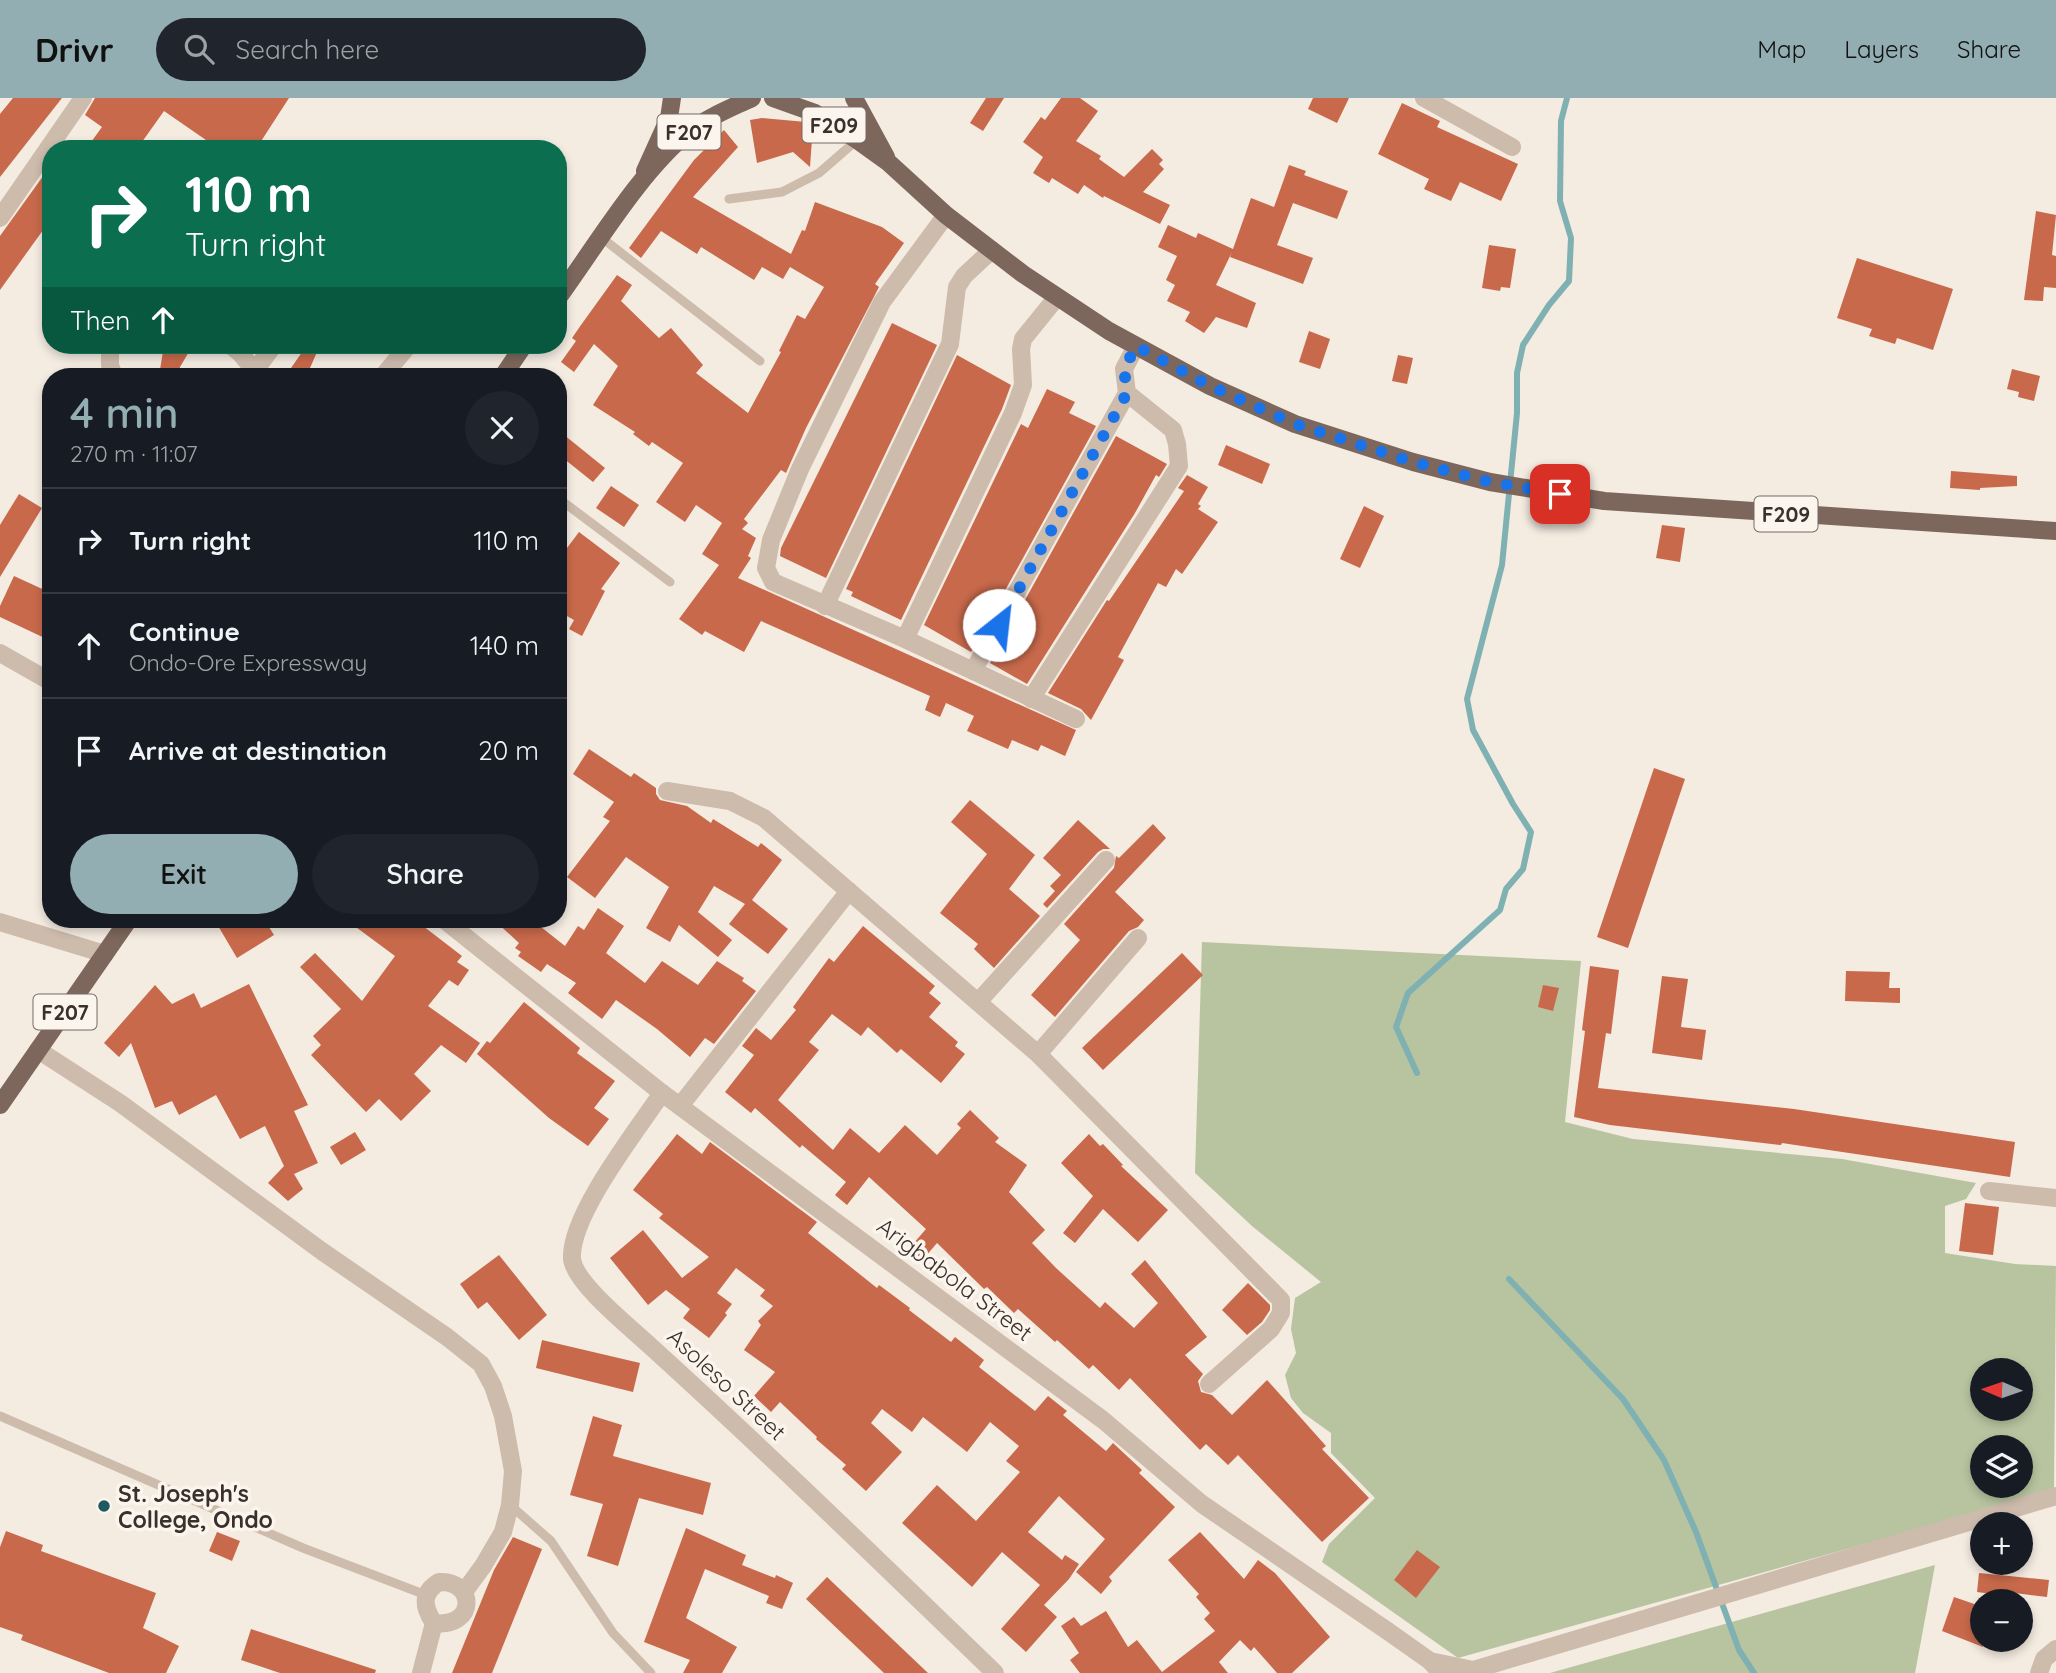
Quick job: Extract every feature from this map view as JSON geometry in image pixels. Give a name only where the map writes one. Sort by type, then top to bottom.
[{"type":"main road","name":"F207","points":[[639,184],[668,118],[672,98]]},
{"type":"main road","name":"F207","points":[[567,286],[639,184],[690,132],[712,117],[752,98]]},
{"type":"main road","name":"F209","points":[[773,98],[815,113],[857,140],[889,163],[946,215],[1057,297],[1136,346],[1210,386],[1295,424],[1413,462],[1490,482],[1604,501],[2056,531]]},
{"type":"main road","name":"F209","points":[[854,98],[889,163]]},
{"type":"main road","name":"F207","points":[[0,1105],[123,928]]},
{"type":"street","points":[[54,140],[83,98]]},
{"type":"street","points":[[1424,98],[1512,147]]},
{"type":"street","points":[[0,218],[42,157]]},
{"type":"street","points":[[946,215],[882,302],[800,470],[771,540],[766,568],[773,582],[905,639],[1076,719]]},
{"type":"street","points":[[825,606],[950,344],[957,287],[964,276],[992,250]]},
{"type":"street","points":[[905,639],[1013,413],[1023,385],[1023,339],[1057,297]]},
{"type":"street","points":[[973,671],[1127,393],[1124,369],[1136,346]]},
{"type":"street","points":[[243,354],[262,366]]},
{"type":"street","points":[[390,368],[401,354]]},
{"type":"street","points":[[1031,699],[1178,466],[1173,430],[1127,393]]},
{"type":"street","points":[[0,653],[42,677]]},
{"type":"street","points":[[667,791],[730,801],[764,818],[1038,1054],[1281,1300],[1281,1313],[1271,1329],[1209,1384]]},
{"type":"street","points":[[978,1002],[1106,860]]},
{"type":"street","points":[[680,1106],[849,891]]},
{"type":"street","points":[[0,922],[105,954]]},
{"type":"street","name":"Arigbabola Street","points":[[454,928],[662,1093],[1103,1420],[1202,1504],[1436,1667]]},
{"type":"street","points":[[1038,1054],[1138,938]]},
{"type":"street","points":[[38,1050],[120,1103],[481,1364],[493,1386],[503,1416],[513,1471],[510,1505],[503,1531],[464,1592]]},
{"type":"street","name":"Asoleso Street","points":[[662,1093],[591,1200],[573,1238],[572,1262],[586,1286],[595,1295],[995,1673]]},
{"type":"street","points":[[1989,1191],[2056,1198]]},
{"type":"street","points":[[1436,1667],[1473,1670],[2056,1496]]},
{"type":"street","points":[[421,1673],[434,1623],[424,1604],[426,1595],[431,1587],[439,1582],[457,1585],[464,1592],[465,1610],[460,1618],[451,1623],[434,1623]]},
{"type":"street","points":[[2039,1673],[2044,1659],[2056,1649]]},
{"type":"lane","points":[[729,199],[782,192],[819,173],[857,140]]},
{"type":"lane","points":[[602,238],[761,361]]},
{"type":"lane","points":[[567,505],[670,582]]},
{"type":"lane","points":[[0,1416],[303,1548],[426,1595]]},
{"type":"lane","points":[[510,1505],[551,1541],[613,1633],[650,1673]]},
{"type":"green space","points":[[1202,942],[1581,961],[1565,1122],[1633,1139],[1842,1159],[1976,1183],[1966,1199],[1945,1206],[1945,1253],[2015,1264],[2056,1266],[2054,1491],[2033,1497],[2033,1435],[1970,1435],[1970,1498],[2029,1498],[1970,1512],[1970,1515],[1458,1658],[1322,1562],[1329,1544],[1375,1498],[1331,1453],[1331,1433],[1303,1413],[1291,1398],[1285,1375],[1296,1353],[1291,1329],[1295,1298],[1321,1282],[1252,1226],[1195,1173]]},
{"type":"green space","points":[[1935,1565],[1915,1673],[1550,1673]]},
{"type":"building","points":[[13,98],[62,98],[0,177],[0,114]]},
{"type":"building","points":[[95,98],[289,98],[262,140],[206,140],[164,111],[143,140],[93,140],[102,127],[85,115]]},
{"type":"building","points":[[986,98],[1004,98],[983,131],[970,123]]},
{"type":"building","points":[[1061,98],[1080,98],[1098,111],[1076,141],[1101,156],[1099,159],[1124,177],[1152,149],[1163,160],[1159,164],[1164,169],[1143,192],[1170,205],[1160,224],[1104,196],[1103,198],[1084,185],[1078,194],[1052,178],[1049,183],[1033,173],[1043,157],[1023,142],[1041,117],[1045,120]]},
{"type":"building","points":[[1313,98],[1349,98],[1337,123],[1308,109]]},
{"type":"building","points":[[1402,103],[1440,121],[1437,127],[1518,164],[1501,201],[1460,182],[1451,201],[1424,189],[1429,179],[1378,154]]},
{"type":"building","points":[[762,118],[813,125],[810,167],[793,152],[757,163],[750,120]]},
{"type":"building","points":[[724,130],[738,147],[693,197],[791,254],[802,230],[805,231],[815,202],[882,227],[904,243],[875,284],[879,287],[806,428],[786,473],[781,470],[744,519],[748,523],[742,529],[756,538],[748,556],[751,558],[738,578],[1076,730],[1065,756],[1041,745],[1038,751],[1012,740],[1008,749],[967,731],[974,716],[946,703],[940,717],[925,710],[930,696],[761,621],[744,652],[705,631],[702,635],[679,619],[719,565],[702,554],[722,523],[696,505],[685,522],[656,502],[683,463],[652,442],[649,446],[633,434],[635,432],[593,405],[618,366],[594,344],[574,372],[561,362],[576,341],[572,338],[617,275],[632,285],[621,301],[659,338],[671,328],[703,365],[696,373],[748,413],[781,352],[779,351],[797,315],[805,319],[824,287],[790,267],[783,279],[762,267],[754,280],[701,247],[697,254],[661,231],[641,258],[629,248],[694,160]]},
{"type":"building","points":[[1289,165],[1306,171],[1304,175],[1348,191],[1337,219],[1293,203],[1277,245],[1313,258],[1303,284],[1230,257],[1232,252],[1216,285],[1256,303],[1247,328],[1216,317],[1204,333],[1185,321],[1190,312],[1167,301],[1175,285],[1166,280],[1177,256],[1158,247],[1168,225],[1196,238],[1198,233],[1233,249],[1251,198],[1274,207]]},
{"type":"building","points":[[42,178],[42,232],[0,290],[0,236]]},
{"type":"building","points":[[2036,211],[2056,215],[2052,255],[2056,256],[2056,288],[2044,287],[2043,301],[2024,300]]},
{"type":"building","points":[[1489,245],[1516,249],[1510,288],[1501,287],[1500,291],[1482,288]]},
{"type":"building","points":[[1857,258],[1953,289],[1933,350],[1897,338],[1895,344],[1869,336],[1872,329],[1837,318]]},
{"type":"building","points":[[892,323],[937,345],[826,578],[780,556],[781,548]]},
{"type":"building","points":[[1309,331],[1330,339],[1320,369],[1299,362]]},
{"type":"building","points":[[163,354],[188,354],[180,368],[160,368]]},
{"type":"building","points":[[301,354],[316,354],[310,368],[291,368]]},
{"type":"building","points":[[957,355],[1011,385],[901,620],[851,596],[853,592],[846,589]]},
{"type":"building","points":[[1398,355],[1413,358],[1407,384],[1392,381]]},
{"type":"building","points":[[2012,369],[2040,376],[2034,401],[2018,397],[2019,392],[2007,389]]},
{"type":"building","points":[[1047,389],[1075,402],[1069,413],[1096,426],[971,652],[924,625],[1021,424],[1028,428]]},
{"type":"building","points":[[1116,436],[1167,464],[1159,477],[1156,475],[1027,684],[990,663]]},
{"type":"building","points":[[567,437],[605,468],[593,482],[567,461]]},
{"type":"building","points":[[1226,445],[1270,464],[1262,484],[1218,465]]},
{"type":"building","points":[[1951,471],[2017,476],[2017,486],[1980,490],[1950,488]]},
{"type":"building","points":[[1187,475],[1208,487],[1198,509],[1218,522],[1182,574],[1176,569],[1166,587],[1158,583],[1118,657],[1124,660],[1091,720],[1081,709],[1048,693],[1107,600],[1109,601],[1184,491],[1178,488]]},
{"type":"building","points":[[611,486],[639,505],[624,527],[596,508]]},
{"type":"building","points":[[19,494],[42,508],[0,577],[0,525]]},
{"type":"building","points":[[1364,506],[1384,516],[1360,568],[1340,559]]},
{"type":"building","points":[[1662,525],[1685,528],[1680,562],[1656,558]]},
{"type":"building","points":[[579,532],[620,563],[601,589],[605,591],[582,636],[569,629],[574,620],[567,616],[567,548]]},
{"type":"building","points":[[14,576],[42,589],[42,637],[0,617],[0,606]]},
{"type":"building","points":[[589,749],[631,777],[634,773],[656,788],[660,800],[687,806],[711,823],[713,819],[758,847],[761,843],[782,860],[752,900],[788,929],[768,954],[729,924],[745,904],[714,886],[698,912],[732,940],[718,957],[679,925],[670,942],[646,928],[669,887],[626,857],[595,898],[567,877],[610,821],[603,817],[614,802],[573,774]]},
{"type":"building","points":[[1654,768],[1685,779],[1628,948],[1597,937]]},
{"type":"building","points":[[970,800],[1035,855],[1009,889],[1040,916],[994,968],[974,949],[978,944],[940,913],[987,854],[951,822]]},
{"type":"building","points":[[1078,820],[1110,849],[1098,852],[1047,908],[1043,904],[1055,891],[1050,886],[1061,875],[1043,858]]},
{"type":"building","points":[[1153,824],[1166,838],[1115,892],[1144,920],[1129,931],[1055,1017],[1031,995],[1080,940],[1064,924],[1114,868],[1116,856],[1119,858]]},
{"type":"building","points":[[598,908],[624,926],[606,953],[645,983],[662,961],[698,985],[717,961],[744,978],[742,981],[756,991],[714,1044],[705,1038],[690,1057],[616,1000],[602,1019],[568,993],[576,983],[547,964],[541,972],[518,956],[521,952],[515,948],[519,943],[503,928],[542,928],[565,946],[578,926],[584,930]]},
{"type":"building","points":[[863,926],[935,986],[929,993],[941,1003],[929,1017],[958,1042],[955,1046],[965,1054],[941,1083],[901,1049],[897,1053],[868,1027],[861,1036],[832,1014],[809,1042],[819,1050],[778,1100],[833,1150],[850,1128],[879,1153],[905,1125],[937,1155],[961,1128],[957,1124],[970,1110],[999,1138],[995,1142],[1027,1165],[1009,1192],[1045,1230],[1032,1243],[1056,1268],[1100,1308],[1105,1302],[1134,1328],[1158,1303],[1131,1274],[1145,1260],[1207,1337],[1185,1355],[1203,1374],[1198,1381],[1201,1392],[1212,1395],[1232,1415],[1267,1380],[1326,1446],[1322,1449],[1369,1498],[1322,1542],[1238,1455],[1228,1465],[1206,1444],[1200,1450],[1130,1378],[1119,1390],[1093,1365],[1089,1369],[1018,1309],[1014,1313],[987,1287],[984,1289],[937,1243],[920,1263],[907,1251],[926,1229],[869,1177],[847,1205],[835,1195],[846,1182],[802,1145],[800,1148],[755,1108],[751,1113],[725,1092],[754,1055],[742,1046],[756,1028],[771,1040],[796,1010],[793,1007],[829,958],[834,962]]},
{"type":"building","points":[[219,928],[270,928],[274,935],[237,958]]},
{"type":"building","points":[[357,928],[426,928],[462,956],[457,962],[469,970],[458,986],[449,980],[428,1006],[480,1043],[466,1063],[441,1045],[414,1074],[431,1091],[401,1121],[379,1099],[366,1112],[311,1055],[321,1045],[313,1036],[341,1009],[300,967],[315,953],[362,1001],[395,956]]},
{"type":"building","points":[[1182,953],[1203,975],[1103,1070],[1082,1048]]},
{"type":"building","points":[[1590,966],[1619,970],[1611,1034],[1606,1033],[1598,1088],[1794,1109],[2015,1142],[2010,1177],[1782,1143],[1610,1125],[1574,1117]]},
{"type":"building","points":[[1846,971],[1890,972],[1889,988],[1900,988],[1900,1003],[1845,1001]]},
{"type":"building","points":[[1662,976],[1688,979],[1681,1027],[1706,1030],[1702,1060],[1652,1053]]},
{"type":"building","points":[[249,984],[308,1105],[294,1111],[318,1163],[294,1174],[303,1189],[288,1201],[268,1183],[284,1166],[265,1126],[240,1139],[216,1095],[179,1115],[172,1101],[155,1108],[131,1043],[119,1057],[104,1043],[155,985],[172,1004],[194,993],[201,1008]]},
{"type":"building","points":[[1543,985],[1559,988],[1553,1011],[1538,1007]]},
{"type":"building","points":[[524,1002],[580,1048],[577,1053],[615,1081],[594,1108],[609,1119],[588,1146],[549,1118],[477,1054],[487,1041],[490,1043]]},
{"type":"building","points":[[355,1132],[366,1150],[341,1165],[330,1147]]},
{"type":"building","points":[[677,1134],[702,1154],[710,1142],[817,1222],[808,1233],[877,1288],[879,1285],[910,1308],[909,1310],[951,1342],[955,1337],[984,1360],[979,1367],[1035,1411],[1048,1396],[1067,1411],[1063,1415],[1106,1451],[1113,1443],[1142,1470],[1139,1473],[1175,1507],[1109,1577],[1112,1581],[1101,1594],[1076,1572],[1105,1539],[1059,1496],[1028,1532],[1062,1560],[1065,1555],[1079,1564],[1069,1579],[1044,1605],[1057,1617],[1026,1652],[1001,1629],[1040,1585],[1002,1552],[972,1587],[902,1523],[937,1485],[976,1521],[1020,1472],[1006,1461],[1019,1446],[990,1422],[967,1452],[923,1417],[912,1432],[882,1409],[871,1423],[902,1452],[866,1491],[842,1469],[846,1465],[780,1402],[771,1412],[754,1396],[775,1372],[744,1350],[761,1325],[758,1321],[773,1306],[760,1296],[765,1290],[736,1268],[717,1293],[732,1304],[709,1338],[683,1318],[690,1309],[666,1290],[648,1305],[610,1258],[643,1230],[682,1278],[709,1257],[659,1218],[663,1214],[633,1190]]},
{"type":"building","points":[[1089,1134],[1100,1146],[1103,1144],[1123,1165],[1121,1166],[1168,1210],[1138,1242],[1103,1209],[1075,1243],[1063,1233],[1093,1196],[1061,1163]]},
{"type":"building","points":[[1965,1203],[1999,1207],[1993,1255],[1959,1251]]},
{"type":"building","points":[[499,1255],[547,1315],[519,1340],[487,1302],[478,1309],[460,1284]]},
{"type":"building","points":[[1248,1283],[1270,1305],[1270,1310],[1262,1322],[1247,1335],[1222,1310]]},
{"type":"building","points":[[542,1340],[640,1363],[633,1392],[536,1368]]},
{"type":"building","points":[[593,1416],[622,1425],[613,1456],[711,1483],[703,1515],[639,1498],[618,1566],[587,1556],[603,1504],[570,1495]]},
{"type":"building","points":[[686,1528],[746,1555],[742,1565],[793,1583],[782,1609],[766,1603],[769,1596],[705,1569],[686,1618],[737,1647],[722,1673],[683,1673],[690,1660],[644,1642]]},
{"type":"building","points":[[6,1531],[43,1545],[41,1551],[156,1593],[143,1628],[179,1646],[166,1673],[109,1673],[21,1640],[23,1635],[0,1627],[0,1547]]},
{"type":"building","points":[[217,1532],[240,1541],[232,1561],[209,1551]]},
{"type":"building","points":[[1200,1532],[1244,1579],[1258,1560],[1275,1573],[1330,1637],[1292,1673],[1277,1673],[1254,1647],[1251,1651],[1240,1640],[1219,1662],[1228,1673],[1080,1673],[1070,1660],[1079,1653],[1061,1626],[1074,1617],[1081,1626],[1106,1611],[1128,1647],[1137,1640],[1162,1672],[1215,1631],[1204,1619],[1210,1613],[1196,1597],[1199,1594],[1168,1560]]},
{"type":"building","points":[[513,1537],[542,1549],[492,1673],[452,1673],[494,1570]]},
{"type":"building","points":[[1417,1550],[1440,1567],[1416,1598],[1394,1580]]},
{"type":"building","points":[[1979,1575],[2049,1580],[2047,1597],[2033,1595],[2033,1589],[1977,1589]]},
{"type":"building","points":[[827,1577],[928,1673],[884,1673],[806,1599]]},
{"type":"building","points":[[1954,1597],[1970,1603],[1970,1642],[1942,1631]]},
{"type":"building","points":[[251,1629],[376,1670],[375,1673],[280,1673],[241,1660]]},
{"type":"waterway","points":[[1417,1073],[1396,1027],[1408,993],[1500,910],[1506,889],[1523,869],[1531,832],[1473,730],[1467,699],[1502,565],[1517,413],[1517,373],[1523,345],[1549,305],[1569,281],[1571,238],[1560,201],[1561,121],[1567,98]]},
{"type":"waterway","points":[[1509,1279],[1623,1399],[1664,1460],[1696,1532],[1739,1650],[1754,1673]]},
{"type":"place","name":"St. Joseph's College, Ondo","points":[[104,1506]]},
{"type":"route","points":[[999,625],[1127,393],[1124,369],[1136,346],[1210,386],[1295,424],[1413,462],[1517,488],[1560,494]]}]
